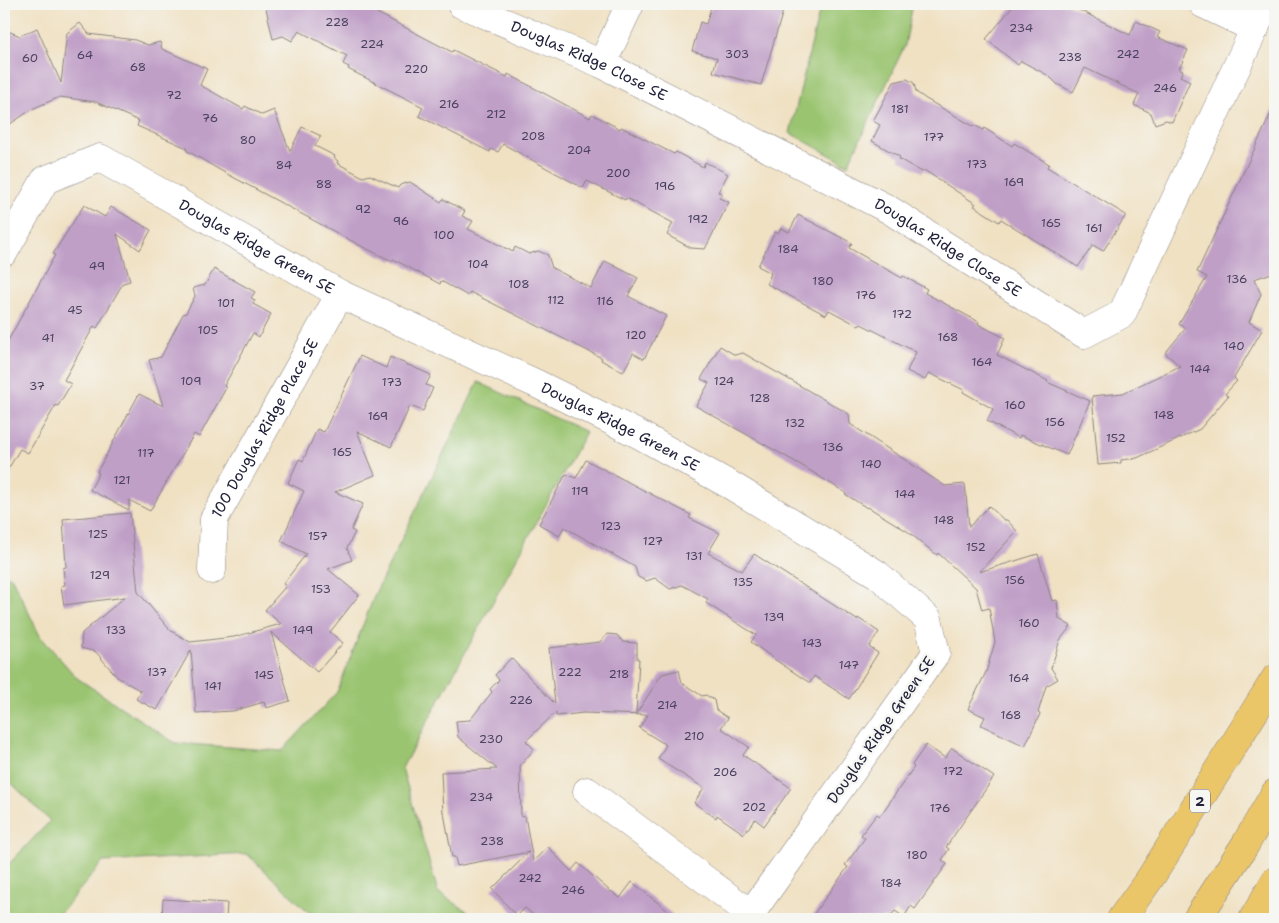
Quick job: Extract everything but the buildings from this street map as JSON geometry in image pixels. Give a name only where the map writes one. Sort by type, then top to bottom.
[{"type":"highway","name":"2","points":[[1122,919],[1157,869],[1275,679]]},
{"type":"highway","points":[[1197,919],[1245,845],[1275,793]]},
{"type":"highway","points":[[1253,919],[1275,881]]},
{"type":"street","name":"Douglas Ridge Close SE","points":[[461,4],[602,64],[888,209],[1084,334],[1122,314],[1266,4]]},
{"type":"street","points":[[602,64],[630,4]]},
{"type":"street","points":[[1203,4],[1255,29]]},
{"type":"street","name":"Douglas Ridge Green SE","points":[[4,252],[45,180],[100,158],[340,294],[537,384],[640,435],[732,486],[877,574],[928,618],[936,653],[749,917]]},
{"type":"street","name":"100 Douglas Ridge Place SE","points":[[212,570],[214,519],[340,294]]},
{"type":"street","points":[[587,791],[749,917]]},
{"type":"green space","points":[[821,4],[913,4],[905,45],[848,165],[790,133]]},
{"type":"green space","points":[[478,382],[586,432],[402,768],[438,892],[479,919],[316,919],[247,854],[103,862],[55,919],[4,919],[4,869],[50,821],[4,776],[4,573],[12,578],[40,636],[77,678],[175,743],[282,751],[337,692],[375,594]]}]
